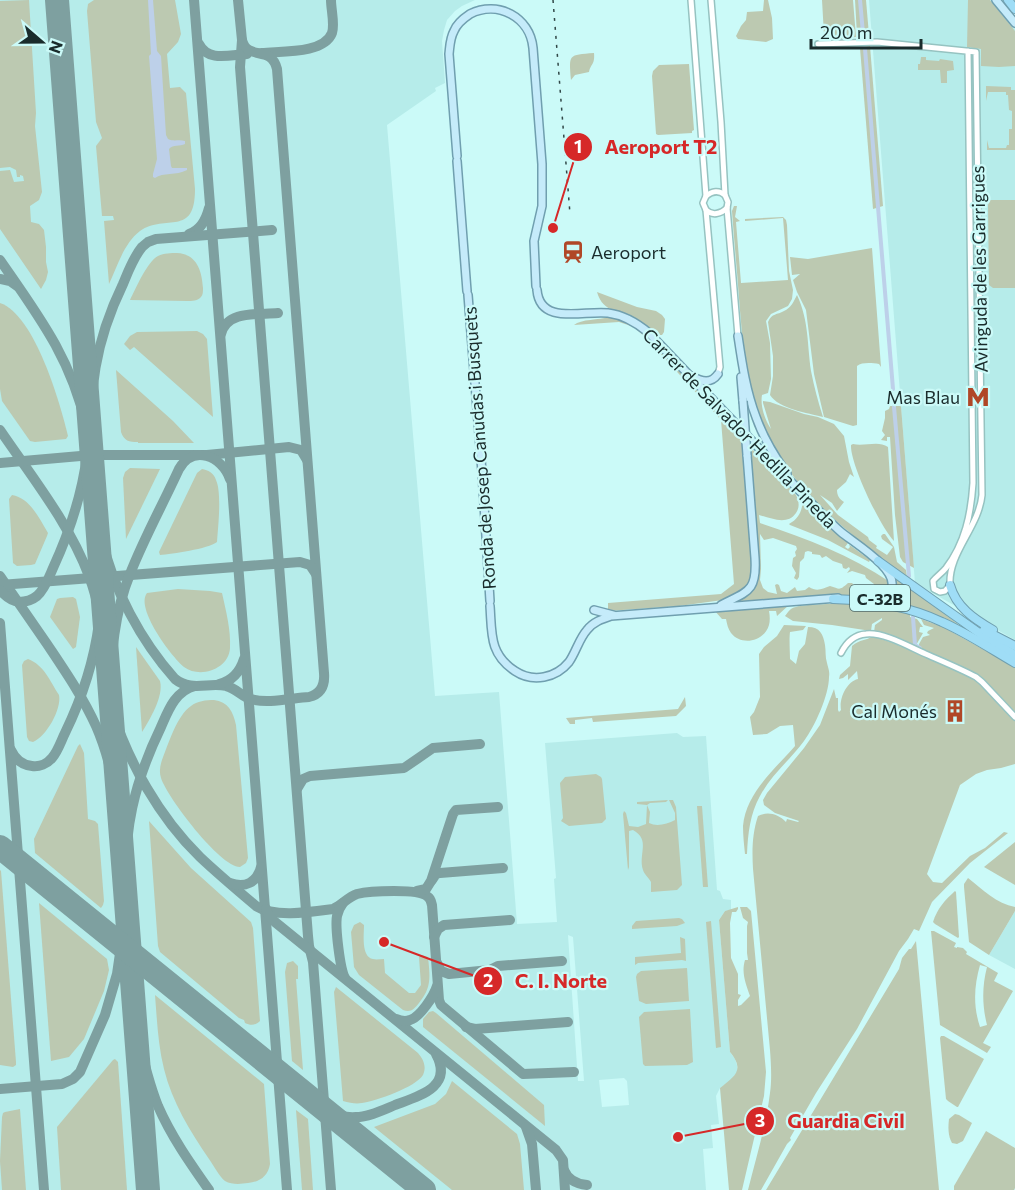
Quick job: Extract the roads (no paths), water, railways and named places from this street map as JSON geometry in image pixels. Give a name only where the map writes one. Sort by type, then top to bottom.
[{"type":"highway","points":[[1008,0],[1015,9]]},
{"type":"highway","name":"C-32B","points":[[878,561],[947,611],[1014,649]]},
{"type":"highway","points":[[950,585],[955,599],[969,614],[1014,649]]},
{"type":"highway","name":"C-32B","points":[[833,599],[900,607],[935,619],[967,634],[1015,663]]},
{"type":"highway","points":[[936,602],[1014,649]]},
{"type":"main road","points":[[996,0],[1015,24]]},
{"type":"main road","name":"Carrer de Salvador Hedilla Pineda","points":[[450,46],[453,32],[462,20],[479,10],[490,8],[508,12],[519,19],[529,31],[533,50],[542,164],[542,206],[534,241],[536,288],[539,302],[553,313],[609,313],[635,322],[658,341],[803,495],[841,532],[878,561]]},
{"type":"main road","name":"Ronda de Josep Canudas i Busquets","points":[[450,46],[492,637],[496,652],[507,665],[518,673],[535,678],[547,677],[558,672],[568,662],[582,636],[590,627],[600,620],[615,615],[833,599]]},
{"type":"main road","points":[[465,260],[470,246]]},
{"type":"main road","points":[[719,606],[744,594],[750,587],[755,574],[738,336]]},
{"type":"main road","points":[[738,336],[748,393],[756,419],[776,456],[803,495]]},
{"type":"main road","points":[[687,373],[705,381],[713,379],[718,374]]},
{"type":"main road","name":"C-32B","points":[[833,599],[885,596],[891,590],[892,579],[878,561]]},
{"type":"main road","points":[[594,610],[615,615]]},
{"type":"street","points":[[691,0],[706,196],[703,203],[706,210],[720,363],[718,374]]},
{"type":"street","points":[[711,0],[738,336]]},
{"type":"street","points":[[818,44],[877,42],[968,51]]},
{"type":"street","name":"Avinguda de les Garrigues","points":[[968,51],[976,52],[982,495],[980,508],[953,566],[950,585],[944,591],[939,592],[934,589],[932,583],[948,565],[966,531],[971,511],[973,483],[968,51]]},
{"type":"street","points":[[706,196],[716,191],[725,195]]},
{"type":"street","points":[[706,210],[716,214],[727,208]]},
{"type":"street","points":[[841,653],[848,642],[856,636],[874,634],[890,639],[976,677],[1015,717]]},
{"type":"waterway","points":[[860,0],[863,33]]},
{"type":"waterway","points":[[865,49],[893,389]]},
{"type":"waterway","points":[[894,407],[909,576]]},
{"type":"waterway","points":[[913,617],[915,645],[920,648]]},
{"type":"railway","points":[[553,0],[570,214]]},
{"type":"place","name":"Aeroport T2","points":[[553,228]]},
{"type":"place","name":"Aeroport","points":[[573,252]]},
{"type":"place","name":"Mas Blau","points":[[978,397]]},
{"type":"place","name":"Cal Monés","points":[[955,711]]},
{"type":"place","name":"C. I. Norte","points":[[384,942]]},
{"type":"place","name":"Guardia Civil","points":[[678,1137]]}]
